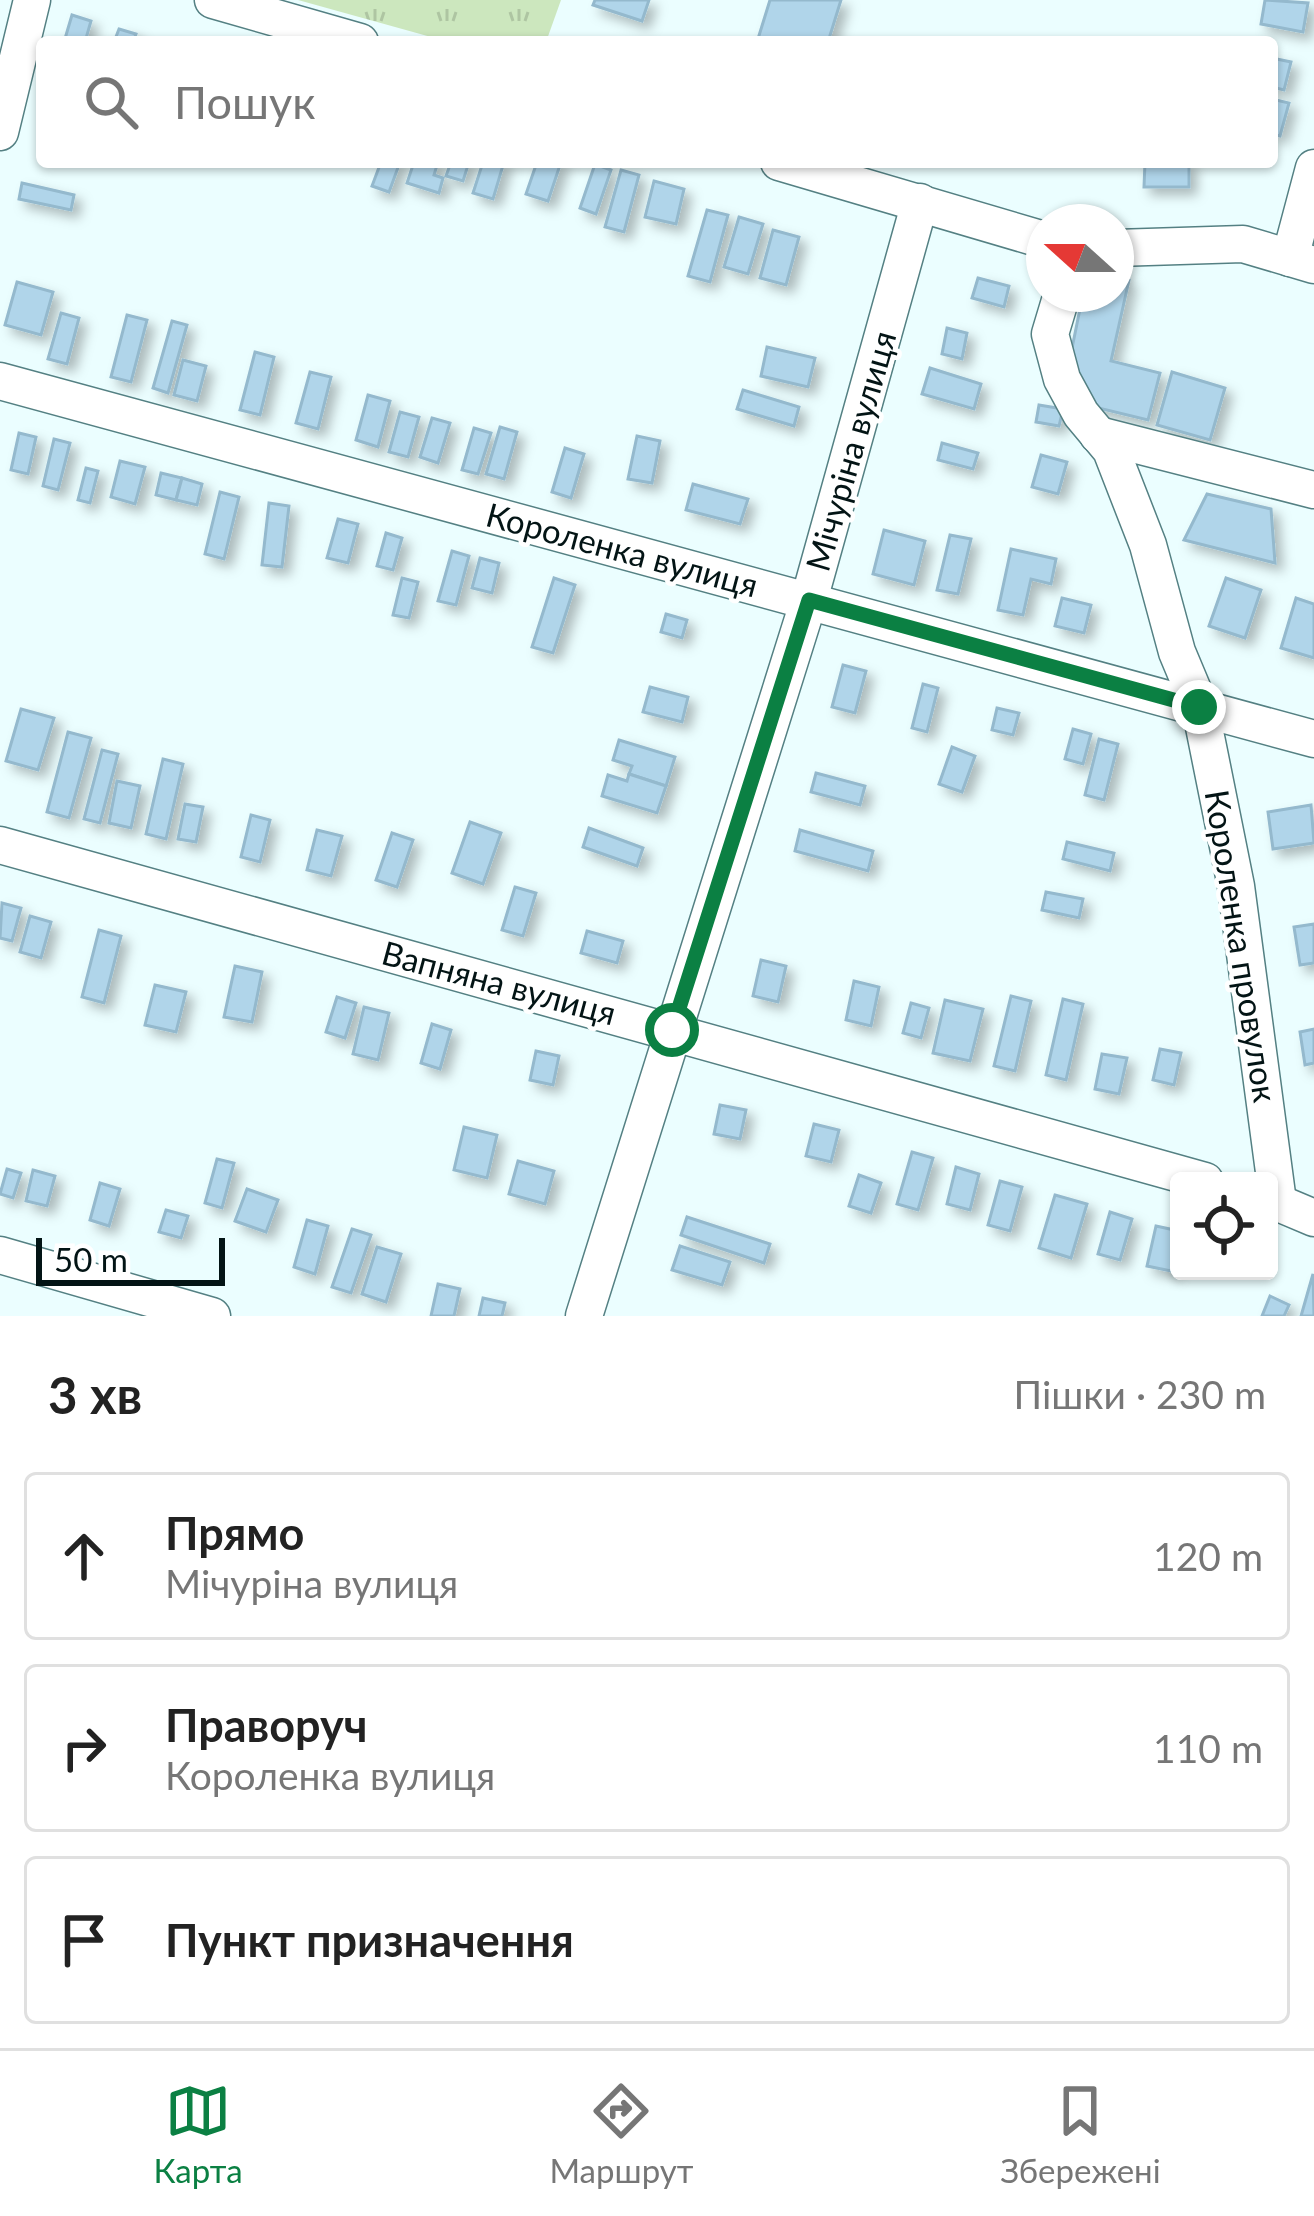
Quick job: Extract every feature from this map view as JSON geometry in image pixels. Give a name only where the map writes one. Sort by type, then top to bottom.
[{"type":"street","points":[[0,132],[32,0]]},
{"type":"street","points":[[213,0],[339,36]]},
{"type":"street","points":[[800,168],[1026,234]]},
{"type":"street","points":[[1134,247],[1243,244],[1302,262],[1314,168]]},
{"type":"street","name":"Мічуріна вулиця","points":[[584,1316],[809,600],[920,202]]},
{"type":"street","name":"Короленка провулок","points":[[1057,312],[1050,334],[1063,379],[1081,414],[1111,450],[1148,545],[1177,652],[1199,707],[1236,886],[1270,1172]]},
{"type":"street","name":"Короленка вулиця","points":[[0,381],[1314,739]]},
{"type":"street","points":[[1098,435],[1314,490]]},
{"type":"street","name":"Вапняна вулиця","points":[[0,845],[1172,1172]]},
{"type":"street","points":[[1278,1202],[1314,1218]]},
{"type":"street","points":[[0,1255],[212,1316]]},
{"type":"green space","points":[[298,0],[561,0],[548,36],[427,36]]},
{"type":"building","points":[[595,0],[649,0],[642,21],[593,5]]},
{"type":"building","points":[[770,0],[841,0],[830,36],[759,36]]},
{"type":"building","points":[[1265,0],[1308,3],[1303,32],[1261,24]]},
{"type":"building","points":[[72,15],[91,21],[87,36],[66,36]]},
{"type":"building","points":[[1278,59],[1291,62],[1284,90],[1278,88]]},
{"type":"building","points":[[1278,100],[1289,103],[1278,136]]},
{"type":"building","points":[[379,168],[398,168],[389,192],[372,186]]},
{"type":"building","points":[[412,168],[436,168],[434,175],[443,178],[439,193],[407,183]]},
{"type":"building","points":[[449,168],[467,168],[463,181],[446,176]]},
{"type":"building","points":[[481,168],[502,168],[493,199],[473,193]]},
{"type":"building","points":[[535,168],[559,168],[548,201],[526,194]]},
{"type":"building","points":[[594,168],[611,170],[596,214],[580,208]]},
{"type":"building","points":[[1145,168],[1189,168],[1189,187],[1144,187]]},
{"type":"building","points":[[621,170],[639,175],[624,232],[605,227]]},
{"type":"building","points":[[654,181],[684,189],[676,224],[645,217]]},
{"type":"building","points":[[22,183],[74,195],[71,210],[19,199]]},
{"type":"building","points":[[707,210],[728,215],[710,282],[688,276]]},
{"type":"building","points":[[739,217],[763,224],[748,274],[724,267]]},
{"type":"building","points":[[773,230],[799,237],[786,285],[760,278]]},
{"type":"building","points":[[978,278],[1009,286],[1004,307],[972,298]]},
{"type":"building","points":[[17,282],[53,292],[41,335],[5,325]]},
{"type":"building","points":[[1079,312],[1122,312],[1111,361],[1160,373],[1148,420],[1086,405],[1069,363]]},
{"type":"building","points":[[61,313],[79,318],[67,364],[48,359]]},
{"type":"building","points":[[127,315],[147,320],[131,382],[111,377]]},
{"type":"building","points":[[172,321],[187,325],[168,393],[153,388]]},
{"type":"building","points":[[947,328],[967,333],[962,359],[942,354]]},
{"type":"building","points":[[767,347],[815,358],[808,387],[761,376]]},
{"type":"building","points":[[255,352],[274,357],[260,415],[240,410]]},
{"type":"building","points":[[183,360],[206,366],[197,401],[174,395]]},
{"type":"building","points":[[930,368],[981,384],[974,409],[922,394]]},
{"type":"building","points":[[310,372],[331,377],[318,429],[296,423]]},
{"type":"building","points":[[1172,372],[1225,388],[1210,440],[1157,425]]},
{"type":"building","points":[[743,390],[799,407],[794,426],[737,409]]},
{"type":"building","points":[[368,395],[390,401],[378,447],[356,440]]},
{"type":"building","points":[[1039,405],[1063,409],[1059,426],[1036,422]]},
{"type":"building","points":[[400,412],[419,417],[408,457],[389,452]]},
{"type":"building","points":[[432,418],[450,423],[438,463],[420,457]]},
{"type":"building","points":[[500,427],[517,432],[504,479],[486,474]]},
{"type":"building","points":[[474,428],[491,433],[478,474],[462,470]]},
{"type":"building","points":[[19,433],[36,437],[28,474],[11,470]]},
{"type":"building","points":[[637,436],[660,441],[652,483],[628,479]]},
{"type":"building","points":[[54,439],[70,443],[58,490],[43,486]]},
{"type":"building","points":[[942,443],[978,453],[973,469],[938,460]]},
{"type":"building","points":[[565,448],[584,454],[571,498],[552,492]]},
{"type":"building","points":[[1041,455],[1067,462],[1058,494],[1032,487]]},
{"type":"building","points":[[120,461],[145,467],[135,504],[111,497]]},
{"type":"building","points":[[86,468],[98,471],[90,503],[78,500]]},
{"type":"building","points":[[161,473],[182,478],[176,500],[156,495]]},
{"type":"building","points":[[182,478],[202,484],[197,505],[176,500]]},
{"type":"building","points":[[693,484],[748,499],[740,524],[686,510]]},
{"type":"building","points":[[220,492],[239,497],[224,559],[205,554]]},
{"type":"building","points":[[1207,494],[1271,509],[1275,563],[1184,540]]},
{"type":"building","points":[[269,503],[289,506],[282,567],[262,565]]},
{"type":"building","points":[[338,519],[358,524],[348,563],[327,558]]},
{"type":"building","points":[[884,530],[925,541],[914,585],[873,574]]},
{"type":"building","points":[[386,533],[402,538],[393,570],[377,566]]},
{"type":"building","points":[[950,535],[971,539],[958,594],[937,590]]},
{"type":"building","points":[[1011,549],[1056,559],[1051,584],[1031,579],[1023,615],[998,610]]},
{"type":"building","points":[[452,551],[469,556],[456,605],[438,601]]},
{"type":"building","points":[[480,558],[499,563],[492,593],[472,588]]},
{"type":"building","points":[[402,578],[418,582],[409,618],[393,615]]},
{"type":"building","points":[[554,578],[575,585],[553,653],[532,647]]},
{"type":"building","points":[[1226,578],[1261,590],[1245,638],[1209,626]]},
{"type":"building","points":[[1062,598],[1091,605],[1084,633],[1055,626]]},
{"type":"building","points":[[1296,598],[1314,604],[1314,658],[1281,648]]},
{"type":"building","points":[[666,614],[687,620],[682,638],[661,632]]},
{"type":"building","points":[[843,665],[866,671],[855,713],[832,707]]},
{"type":"building","points":[[923,684],[938,688],[927,732],[912,728]]},
{"type":"building","points":[[650,687],[688,697],[682,722],[643,712]]},
{"type":"building","points":[[997,708],[1019,713],[1013,735],[992,730]]},
{"type":"building","points":[[21,709],[54,718],[38,770],[6,761]]},
{"type":"building","points":[[1073,729],[1091,734],[1083,764],[1065,759]]},
{"type":"building","points":[[68,732],[91,738],[69,818],[47,812]]},
{"type":"building","points":[[1099,739],[1118,744],[1104,800],[1085,795]]},
{"type":"building","points":[[619,740],[675,757],[666,786],[629,774],[632,766],[613,760]]},
{"type":"building","points":[[952,747],[975,756],[962,792],[939,784]]},
{"type":"building","points":[[102,750],[118,754],[100,823],[84,819]]},
{"type":"building","points":[[163,759],[183,764],[166,839],[146,834]]},
{"type":"building","points":[[816,773],[865,786],[860,805],[811,792]]},
{"type":"building","points":[[629,774],[666,786],[657,813],[602,796],[608,775],[627,781]]},
{"type":"building","points":[[117,781],[140,786],[131,828],[109,823]]},
{"type":"building","points":[[185,804],[203,807],[196,842],[178,839]]},
{"type":"building","points":[[1311,805],[1314,843],[1273,849],[1268,812]]},
{"type":"building","points":[[251,815],[270,820],[260,862],[241,857]]},
{"type":"building","points":[[470,822],[501,833],[483,884],[452,873]]},
{"type":"building","points":[[589,828],[643,848],[637,866],[583,847]]},
{"type":"building","points":[[317,830],[342,836],[331,876],[307,870]]},
{"type":"building","points":[[800,830],[873,851],[868,871],[795,851]]},
{"type":"building","points":[[392,833],[413,840],[397,887],[376,880]]},
{"type":"building","points":[[1067,842],[1114,853],[1110,871],[1063,859]]},
{"type":"building","points":[[515,887],[536,893],[523,936],[502,930]]},
{"type":"building","points":[[1046,892],[1083,899],[1079,918],[1042,910]]},
{"type":"building","points":[[2,903],[21,908],[12,941],[0,938]]},
{"type":"building","points":[[30,916],[51,922],[41,958],[20,952]]},
{"type":"building","points":[[1314,924],[1314,963],[1300,965],[1294,927]]},
{"type":"building","points":[[99,930],[121,936],[104,1003],[82,997]]},
{"type":"building","points":[[587,931],[623,941],[617,963],[581,953]]},
{"type":"building","points":[[761,960],[786,966],[778,1002],[753,996]]},
{"type":"building","points":[[235,966],[262,972],[252,1022],[224,1017]]},
{"type":"building","points":[[854,981],[879,987],[871,1026],[846,1020]]},
{"type":"building","points":[[155,985],[186,992],[176,1032],[145,1025]]},
{"type":"building","points":[[1011,996],[1031,1001],[1015,1071],[994,1066]]},
{"type":"building","points":[[337,997],[356,1003],[345,1038],[326,1032]]},
{"type":"building","points":[[1063,999],[1083,1004],[1066,1080],[1046,1075]]},
{"type":"building","points":[[945,1000],[983,1009],[970,1061],[933,1053]]},
{"type":"building","points":[[911,1003],[929,1008],[921,1038],[903,1033]]},
{"type":"building","points":[[364,1007],[389,1013],[378,1060],[353,1054]]},
{"type":"building","points":[[432,1024],[451,1030],[440,1069],[421,1063]]},
{"type":"building","points":[[1314,1029],[1314,1063],[1305,1065],[1300,1032]]},
{"type":"building","points":[[1160,1049],[1181,1053],[1174,1085],[1153,1080]]},
{"type":"building","points":[[536,1051],[559,1056],[553,1085],[530,1080]]},
{"type":"building","points":[[1102,1054],[1127,1058],[1119,1094],[1095,1089]]},
{"type":"building","points":[[720,1105],[746,1110],[740,1139],[714,1134]]},
{"type":"building","points":[[814,1124],[839,1130],[831,1162],[806,1156]]},
{"type":"building","points":[[464,1127],[497,1135],[487,1178],[454,1170]]},
{"type":"building","points":[[912,1152],[933,1158],[918,1210],[897,1204]]},
{"type":"building","points":[[217,1159],[234,1163],[222,1208],[205,1203]]},
{"type":"building","points":[[518,1161],[554,1171],[545,1204],[509,1194]]},
{"type":"building","points":[[956,1167],[979,1174],[970,1210],[947,1204]]},
{"type":"building","points":[[7,1169],[21,1173],[13,1198],[0,1194]]},
{"type":"building","points":[[33,1170],[55,1176],[47,1206],[26,1201]]},
{"type":"building","points":[[859,1175],[881,1183],[871,1213],[849,1206]]},
{"type":"building","points":[[1000,1181],[1022,1187],[1010,1231],[988,1225]]},
{"type":"building","points":[[100,1183],[120,1189],[109,1226],[90,1220]]},
{"type":"building","points":[[247,1189],[278,1200],[266,1232],[235,1221]]},
{"type":"building","points":[[1055,1195],[1087,1204],[1071,1258],[1039,1248]]},
{"type":"building","points":[[166,1210],[188,1216],[181,1238],[159,1232]]},
{"type":"building","points":[[1110,1212],[1132,1219],[1120,1260],[1098,1254]]},
{"type":"building","points":[[687,1217],[770,1244],[764,1263],[681,1235]]},
{"type":"building","points":[[307,1220],[328,1226],[315,1274],[294,1267]]},
{"type":"building","points":[[1156,1226],[1170,1229],[1170,1271],[1147,1266]]},
{"type":"building","points":[[352,1229],[371,1235],[351,1293],[332,1287]]},
{"type":"building","points":[[680,1246],[730,1262],[722,1285],[672,1270]]},
{"type":"building","points":[[377,1247],[401,1254],[386,1302],[362,1294]]},
{"type":"building","points":[[1313,1274],[1314,1316],[1301,1316]]},
{"type":"building","points":[[438,1284],[460,1289],[454,1316],[431,1316]]},
{"type":"building","points":[[1270,1296],[1289,1305],[1284,1316],[1262,1316]]},
{"type":"building","points":[[483,1298],[505,1303],[502,1316],[479,1316]]},
{"type":"route","points":[[672,1030],[809,600],[1199,707]]}]
